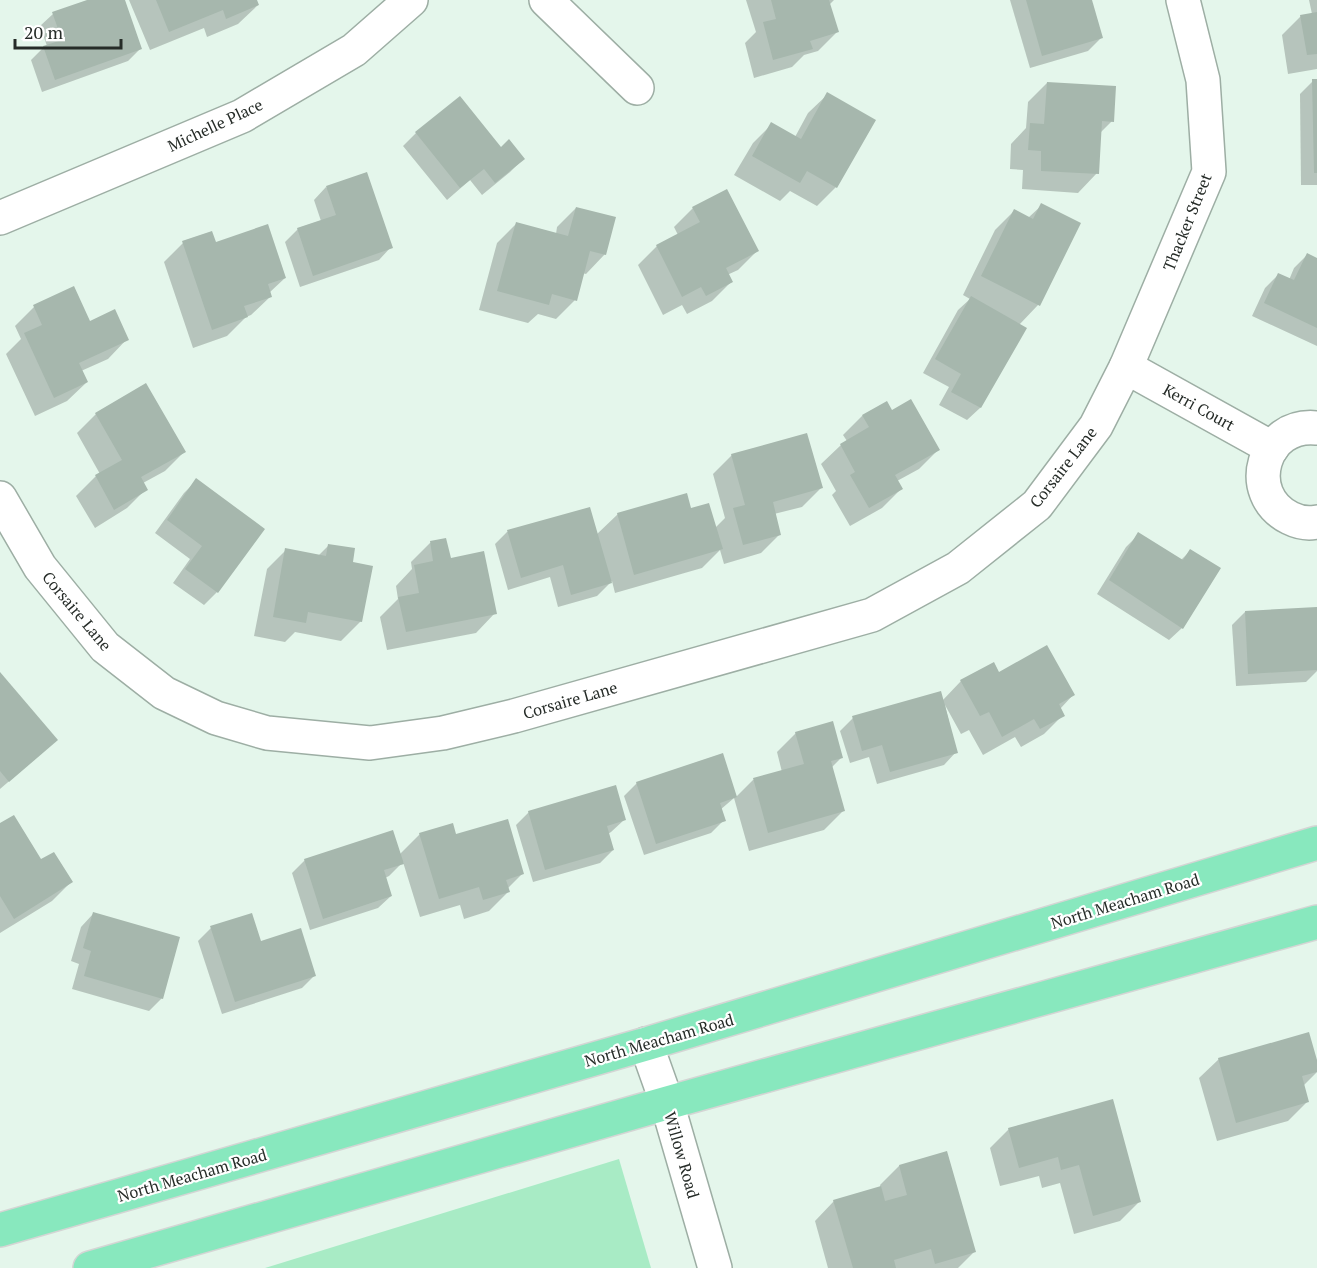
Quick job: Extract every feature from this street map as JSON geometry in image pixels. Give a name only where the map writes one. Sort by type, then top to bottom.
[{"type":"main road","name":"North Meacham Road","points":[[0,1230],[646,1044],[1317,843]]},
{"type":"main road","points":[[90,1268],[668,1103],[1317,922]]},
{"type":"street","name":"Michelle Place","points":[[0,218],[242,116],[354,50],[411,0]]},
{"type":"street","points":[[546,0],[638,88]]},
{"type":"street","name":"Thacker Street","points":[[1126,367],[1209,172],[1203,80],[1183,0]]},
{"type":"street","name":"Kerri Court","points":[[1126,367],[1272,448]]},
{"type":"street","name":"Corsaire Lane","points":[[0,498],[40,567],[105,647],[164,693],[216,718],[267,733],[370,743],[443,734],[514,716],[872,615],[958,568],[1037,505],[1096,426],[1126,367]]},
{"type":"street","points":[[1317,428],[1298,429],[1283,436],[1264,461],[1263,476],[1265,491],[1272,504],[1283,515],[1297,521],[1317,522]]},
{"type":"street","name":"Willow Road","points":[[646,1044],[668,1103],[714,1268]]},
{"type":"green space","points":[[619,1159],[651,1268],[265,1268]]},
{"type":"building","points":[[87,0],[125,0],[142,49],[55,80],[43,46],[62,40],[52,12]]},
{"type":"building","points":[[156,0],[257,0],[259,5],[226,19],[223,10],[169,32]]},
{"type":"building","points":[[771,0],[829,0],[839,32],[810,41],[813,49],[773,60],[763,22],[776,19]]},
{"type":"building","points":[[1026,0],[1092,0],[1103,38],[1042,56]]},
{"type":"building","points":[[1317,12],[1317,54],[1307,55],[1300,15]]},
{"type":"building","points":[[1312,79],[1317,79],[1317,173],[1314,173]]},
{"type":"building","points":[[1047,82],[1116,86],[1114,122],[1102,121],[1099,174],[1041,171],[1041,151],[1028,150],[1030,123],[1044,124]]},
{"type":"building","points":[[827,92],[876,120],[837,188],[807,171],[800,183],[752,156],[771,122],[801,139]]},
{"type":"building","points":[[460,96],[501,147],[509,139],[525,159],[495,183],[484,169],[460,188],[415,132]]},
{"type":"building","points":[[367,172],[393,248],[313,276],[297,228],[336,215],[326,186]]},
{"type":"building","points":[[727,189],[759,251],[726,268],[733,282],[706,296],[701,287],[682,297],[656,245],[700,222],[692,207]]},
{"type":"building","points":[[1041,203],[1081,223],[1040,306],[981,276],[1014,209],[1033,219]]},
{"type":"building","points":[[576,207],[616,217],[606,255],[590,251],[577,301],[552,294],[549,305],[497,291],[516,222],[568,236]]},
{"type":"building","points":[[268,224],[286,278],[268,284],[272,297],[244,306],[248,317],[212,330],[182,241],[212,231],[216,242]]},
{"type":"building","points":[[1307,253],[1317,258],[1317,328],[1264,303],[1278,273],[1294,280]]},
{"type":"building","points":[[74,286],[90,321],[115,309],[129,340],[79,363],[88,382],[54,398],[24,333],[42,325],[33,305]]},
{"type":"building","points":[[971,296],[1027,328],[981,408],[951,392],[961,374],[935,359]]},
{"type":"building","points":[[146,383],[186,452],[141,477],[148,490],[114,510],[95,475],[122,460],[95,413]]},
{"type":"building","points":[[911,399],[940,450],[895,475],[903,489],[869,508],[850,475],[855,472],[840,444],[869,427],[862,415],[887,401],[892,410]]},
{"type":"building","points":[[807,433],[823,488],[773,502],[781,535],[743,545],[733,508],[745,505],[731,454]]},
{"type":"building","points":[[196,478],[265,529],[218,593],[185,569],[202,546],[167,520]]},
{"type":"building","points":[[687,493],[691,508],[709,503],[723,549],[634,575],[617,513]]},
{"type":"building","points":[[590,507],[612,583],[571,595],[563,565],[521,578],[507,530]]},
{"type":"building","points":[[1138,532],[1183,560],[1190,549],[1221,568],[1183,629],[1109,580]]},
{"type":"building","points":[[446,538],[451,558],[484,551],[497,614],[406,632],[398,597],[419,593],[414,565],[433,561],[430,541]]},
{"type":"building","points":[[328,544],[355,548],[353,562],[373,566],[362,622],[308,612],[306,623],[273,617],[285,548],[326,556]]},
{"type":"building","points":[[1317,607],[1317,670],[1248,674],[1245,611]]},
{"type":"building","points":[[1047,645],[1075,695],[1059,704],[1065,716],[1040,729],[1034,719],[1002,737],[989,712],[980,716],[960,680],[994,662],[999,672]]},
{"type":"building","points":[[0,672],[58,740],[9,782],[0,771]]},
{"type":"building","points":[[941,691],[958,753],[890,772],[882,745],[862,751],[852,716]]},
{"type":"building","points":[[833,721],[843,758],[831,761],[845,811],[768,833],[753,778],[804,764],[795,732]]},
{"type":"building","points":[[723,753],[737,797],[720,803],[726,821],[656,844],[636,782]]},
{"type":"building","points":[[616,785],[626,820],[607,826],[614,850],[545,870],[528,811]]},
{"type":"building","points":[[14,815],[41,859],[54,852],[73,882],[14,919],[0,896],[0,823]]},
{"type":"building","points":[[508,819],[524,874],[506,880],[510,892],[483,900],[479,887],[439,899],[419,833],[453,823],[456,834]]},
{"type":"building","points":[[393,830],[404,864],[384,870],[392,896],[323,919],[304,859]]},
{"type":"building","points":[[93,912],[180,937],[163,999],[84,976],[91,951],[83,948]]},
{"type":"building","points":[[252,913],[261,941],[301,928],[316,976],[235,1002],[210,926]]},
{"type":"building","points":[[1309,1032],[1317,1060],[1317,1072],[1302,1076],[1309,1102],[1236,1123],[1218,1058]]},
{"type":"building","points":[[1113,1099],[1141,1202],[1093,1216],[1079,1165],[1061,1170],[1058,1157],[1019,1168],[1008,1128]]},
{"type":"building","points":[[947,1151],[976,1252],[935,1264],[931,1249],[894,1260],[896,1268],[853,1268],[833,1200],[881,1186],[885,1201],[907,1195],[899,1165]]}]
